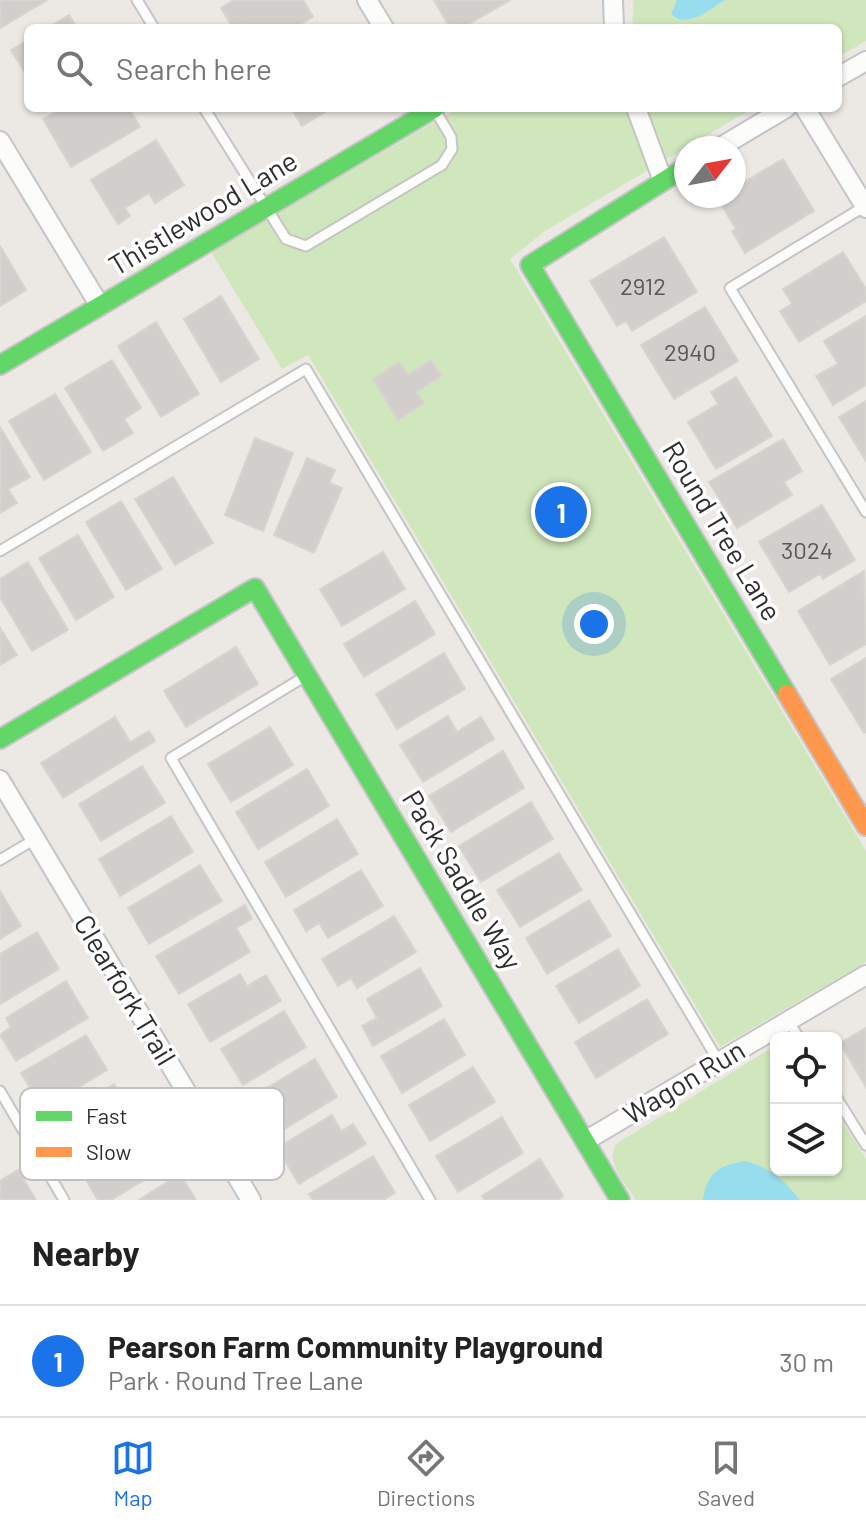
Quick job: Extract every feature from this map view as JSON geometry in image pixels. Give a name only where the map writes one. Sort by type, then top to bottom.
[{"type":"street","points":[[367,0],[382,24]]},
{"type":"street","points":[[613,0],[614,24]]},
{"type":"street","points":[[842,75],[866,61]]},
{"type":"street","name":"Thistlewood Lane","points":[[0,365],[427,112]]},
{"type":"street","points":[[637,112],[663,181],[674,174]]},
{"type":"street","points":[[739,136],[779,112]]},
{"type":"street","points":[[807,112],[865,207]]},
{"type":"street","points":[[0,141],[100,306]]},
{"type":"street","name":"Round Tree Lane","points":[[663,181],[530,265],[866,826]]},
{"type":"street","name":"Pack Saddle Way","points":[[0,739],[255,588],[620,1200]]},
{"type":"street","name":"Clearfork Trail","points":[[0,780],[184,1088]]},
{"type":"street","name":"Wagon Run","points":[[585,1141],[866,975]]},
{"type":"street","name":"Clearfork Trail","points":[[239,1180],[251,1200]]},
{"type":"lane","points":[[137,0],[152,24]]},
{"type":"lane","points":[[207,112],[286,239],[306,246],[442,165],[452,149],[451,137],[436,112]]},
{"type":"lane","points":[[865,207],[730,288],[866,512]]},
{"type":"lane","points":[[0,551],[306,369],[719,1062]]},
{"type":"lane","points":[[307,675],[171,758],[430,1200]]},
{"type":"lane","points":[[0,860],[35,839]]},
{"type":"lane","points":[[788,1021],[795,1032]]},
{"type":"lane","points":[[0,1091],[20,1125]]},
{"type":"lane","points":[[840,1104],[866,1145]]},
{"type":"lane","points":[[52,1180],[64,1200]]},
{"type":"green space","points":[[634,0],[866,0],[866,41],[842,55],[842,24],[632,24]]},
{"type":"green space","points":[[452,112],[746,112],[706,136],[674,136],[674,155],[545,231],[510,259],[866,851],[866,962],[720,1047],[308,355],[282,369],[211,252]]},
{"type":"green space","points":[[770,1049],[770,1176],[842,1176],[842,1121],[866,1159],[866,1200],[636,1200],[615,1166],[613,1151],[616,1144]]},
{"type":"water","points":[[677,0],[725,0],[698,16],[684,20],[671,14]]},
{"type":"water","points":[[746,1161],[763,1167],[770,1172],[770,1176],[776,1176],[788,1186],[800,1200],[703,1200],[711,1176],[728,1165]]},
{"type":"building","points":[[0,0],[47,0],[0,28]]},
{"type":"building","points":[[234,0],[303,0],[313,17],[301,24],[231,24],[221,8]]},
{"type":"building","points":[[434,0],[510,0],[469,24],[448,24]]},
{"type":"building","points":[[69,15],[75,24],[54,24]]},
{"type":"building","points":[[24,42],[24,71],[11,50]]},
{"type":"building","points":[[56,112],[131,112],[140,127],[71,167],[43,119]]},
{"type":"building","points":[[293,112],[325,112],[302,126]]},
{"type":"building","points":[[156,140],[184,185],[155,203],[149,193],[125,208],[130,216],[118,224],[91,180]]},
{"type":"building","points":[[783,159],[814,211],[745,253],[723,208],[746,208],[746,181]]},
{"type":"building","points":[[664,237],[697,292],[632,331],[626,321],[617,326],[590,281]]},
{"type":"building","points":[[0,246],[26,290],[0,306]]},
{"type":"building","points":[[843,252],[866,289],[866,301],[799,342],[780,311],[792,304],[783,289]]},
{"type":"building","points":[[221,296],[259,359],[221,382],[184,319]]},
{"type":"building","points":[[705,307],[738,361],[674,399],[641,345]]},
{"type":"building","points":[[866,316],[866,385],[833,405],[816,376],[838,364],[824,341]]},
{"type":"building","points":[[156,322],[199,394],[161,417],[118,346]]},
{"type":"building","points":[[112,360],[141,408],[124,419],[133,433],[103,451],[65,388]]},
{"type":"building","points":[[431,360],[441,376],[416,392],[424,403],[398,420],[373,379],[399,362],[408,375]]},
{"type":"building","points":[[736,377],[772,436],[716,469],[688,422],[718,404],[711,392]]},
{"type":"building","points":[[55,394],[91,452],[44,480],[9,421]]},
{"type":"building","points":[[866,401],[866,461],[839,417]]},
{"type":"building","points":[[0,427],[30,477],[8,489],[17,503],[0,513]]},
{"type":"building","points":[[255,438],[293,453],[263,531],[225,515]]},
{"type":"building","points":[[783,439],[802,471],[784,482],[792,495],[737,528],[709,482]]},
{"type":"building","points":[[307,458],[335,470],[329,483],[342,488],[314,553],[274,535]]},
{"type":"building","points":[[173,477],[213,543],[175,565],[135,499]]},
{"type":"building","points":[[121,501],[162,569],[126,590],[86,522]]},
{"type":"building","points":[[822,505],[855,560],[823,579],[820,574],[789,592],[759,542]]},
{"type":"building","points":[[78,535],[114,597],[76,620],[39,558]]},
{"type":"building","points":[[383,552],[405,589],[342,626],[320,589]]},
{"type":"building","points":[[28,562],[68,630],[32,651],[0,597],[0,579]]},
{"type":"building","points":[[864,571],[866,644],[830,665],[798,611]]},
{"type":"building","points":[[415,601],[435,634],[364,677],[344,644]]},
{"type":"building","points":[[0,628],[17,655],[0,665]]},
{"type":"building","points":[[236,647],[258,684],[186,727],[164,691]]},
{"type":"building","points":[[444,653],[465,689],[397,729],[376,694]]},
{"type":"building","points":[[866,658],[866,732],[864,733],[831,679]]},
{"type":"building","points":[[448,716],[457,732],[481,717],[494,739],[423,782],[400,745]]},
{"type":"building","points":[[115,717],[130,742],[149,731],[155,741],[63,798],[41,763]]},
{"type":"building","points":[[270,727],[293,765],[231,802],[208,764]]},
{"type":"building","points":[[503,751],[524,788],[451,832],[429,796]]},
{"type":"building","points":[[142,766],[165,803],[101,841],[79,804]]},
{"type":"building","points":[[307,769],[329,806],[258,849],[236,812]]},
{"type":"building","points":[[531,802],[553,839],[481,882],[459,846]]},
{"type":"building","points":[[171,816],[193,852],[120,896],[99,859]]},
{"type":"building","points":[[337,819],[358,854],[286,897],[265,862]]},
{"type":"building","points":[[559,853],[582,890],[520,927],[497,890]]},
{"type":"building","points":[[200,865],[222,901],[149,944],[128,908]]},
{"type":"building","points":[[361,870],[383,906],[328,938],[319,923],[306,931],[294,910]]},
{"type":"building","points":[[0,891],[21,926],[0,939]]},
{"type":"building","points":[[589,900],[611,936],[547,974],[526,938]]},
{"type":"building","points":[[245,905],[252,919],[236,928],[250,952],[179,994],[156,956]]},
{"type":"building","points":[[394,916],[416,952],[357,988],[351,978],[338,986],[322,959]]},
{"type":"building","points":[[37,932],[59,969],[0,1004],[0,954]]},
{"type":"building","points":[[618,949],[640,986],[579,1023],[556,986]]},
{"type":"building","points":[[420,968],[442,1006],[373,1046],[362,1026],[377,1018],[367,999]]},
{"type":"building","points":[[240,974],[247,986],[266,975],[281,1001],[210,1042],[188,1004]]},
{"type":"building","points":[[66,981],[88,1018],[16,1061],[0,1035],[11,1027],[6,1018]]},
{"type":"building","points":[[647,999],[668,1034],[596,1078],[575,1042]]},
{"type":"building","points":[[284,1011],[306,1047],[243,1085],[221,1049]]},
{"type":"building","points":[[444,1019],[465,1055],[402,1093],[381,1056]]},
{"type":"building","points":[[866,1028],[866,1087],[842,1046],[842,1042]]},
{"type":"building","points":[[86,1035],[107,1070],[77,1088],[30,1088],[21,1073]]},
{"type":"building","points":[[315,1059],[337,1097],[284,1129],[284,1088],[267,1088]]},
{"type":"building","points":[[473,1067],[495,1102],[430,1141],[409,1105]]},
{"type":"building","points":[[332,1115],[341,1131],[353,1124],[366,1144],[299,1184],[284,1159],[284,1144]]},
{"type":"building","points":[[502,1117],[523,1153],[458,1192],[436,1156]]},
{"type":"building","points":[[373,1156],[395,1193],[383,1200],[313,1200],[309,1194]]},
{"type":"building","points":[[540,1159],[563,1196],[558,1200],[485,1200],[482,1196]]},
{"type":"building","points":[[18,1170],[20,1180],[24,1180],[36,1200],[0,1200],[0,1181]]},
{"type":"building","points":[[86,1180],[144,1180],[111,1200],[98,1200]]},
{"type":"building","points":[[171,1180],[184,1180],[196,1200],[139,1200]]},
{"type":"traffic: fast","points":[[0,365],[428,112]]},
{"type":"traffic: fast","points":[[674,175],[530,265],[787,694]]},
{"type":"traffic: fast","points":[[0,739],[255,588],[620,1200]]},
{"type":"traffic: slow","points":[[787,694],[866,826]]},
{"type":"place","name":"Pearson Farm Community Playground","points":[[561,512]]}]
